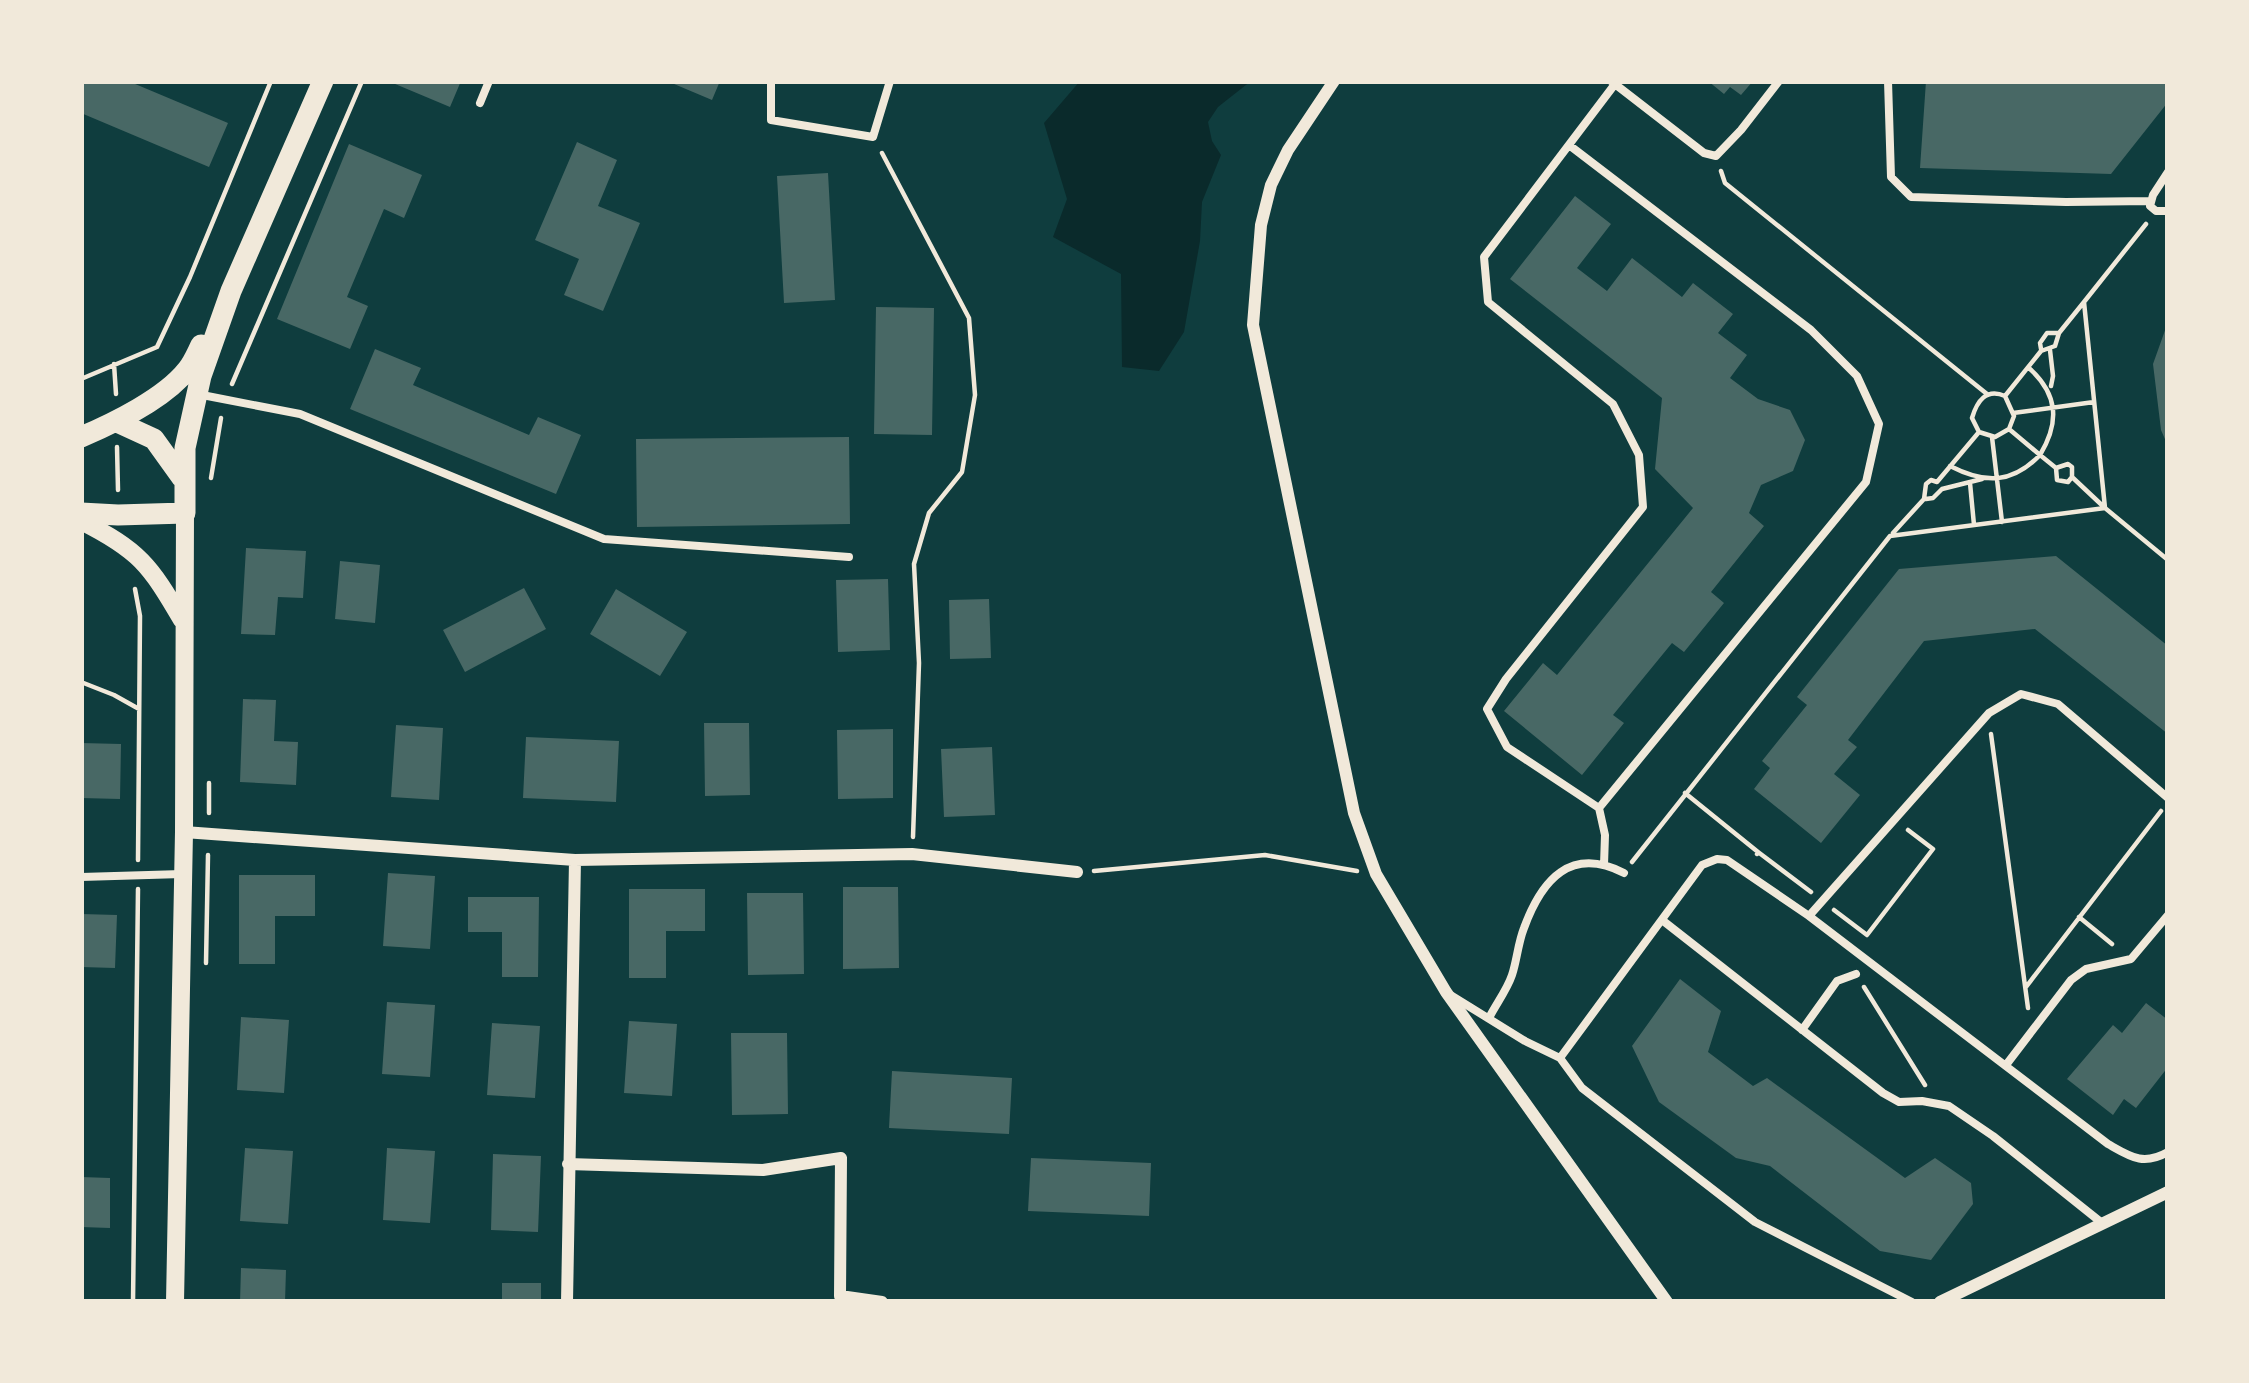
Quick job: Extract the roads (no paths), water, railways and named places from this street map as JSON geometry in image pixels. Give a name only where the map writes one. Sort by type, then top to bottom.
[{"type":"main road","points":[[82,514],[185,513],[185,448],[196,394],[231,291],[323,81]]},
{"type":"main road","points":[[82,437],[117,422],[186,372],[231,291]]},
{"type":"main road","points":[[117,422],[154,439],[183,479]]},
{"type":"street","points":[[1334,81],[1271,184],[1261,225],[1253,325],[1354,813],[1376,874],[1445,992],[1667,1302]]},
{"type":"street","points":[[175,1302],[185,513]]},
{"type":"street","points":[[82,514],[140,557],[184,624]]},
{"type":"street","points":[[184,832],[575,860],[912,854],[1077,872]]},
{"type":"street","points":[[567,1302],[575,860]]},
{"type":"street","points":[[568,1164],[763,1170],[841,1158],[840,1296],[882,1302]]},
{"type":"street","points":[[1940,1302],[2168,1192]]},
{"type":"lane","points":[[480,103],[489,81]]},
{"type":"lane","points":[[771,81],[771,120],[873,137],[890,81]]},
{"type":"lane","points":[[1604,865],[1605,835],[1599,808],[1507,747],[1487,709],[1505,679],[1643,507],[1639,455],[1613,404],[1489,302],[1484,257],[1613,83],[1704,153],[1716,156],[1779,81]]},
{"type":"lane","points":[[1888,81],[1891,177],[1911,197],[2151,201]]},
{"type":"lane","points":[[1569,145],[1811,330],[1857,376],[1879,424],[1866,482],[1599,808]]},
{"type":"lane","points":[[2168,172],[2150,206],[2168,211]]},
{"type":"lane","points":[[196,394],[300,414],[604,539],[849,556]]},
{"type":"lane","points":[[1809,916],[1989,713],[2021,694],[2058,704],[2168,800]]},
{"type":"lane","points":[[1560,1058],[1702,866],[1727,860],[1809,916],[2108,1144],[2150,1160],[2168,1152]]},
{"type":"lane","points":[[1489,1018],[1511,980],[1522,932],[1536,900],[1554,877],[1569,865],[1592,862],[1624,873]]},
{"type":"lane","points":[[81,878],[183,874]]},
{"type":"lane","points":[[2006,1065],[2072,980],[2086,969],[2131,959],[2168,915]]},
{"type":"lane","points":[[1661,920],[1883,1093],[1899,1102],[1949,1106],[2102,1223]]},
{"type":"lane","points":[[1802,1030],[1837,981],[1856,974]]},
{"type":"lane","points":[[1445,992],[1560,1058],[1582,1088],[1755,1222],[1912,1302]]},
{"type":"water","points":[[1080,81],[1251,81],[1218,107],[1208,122],[1221,155],[1202,202],[1184,332],[1159,371],[1122,367],[1121,274],[1053,237],[1067,199],[1044,123]]}]
